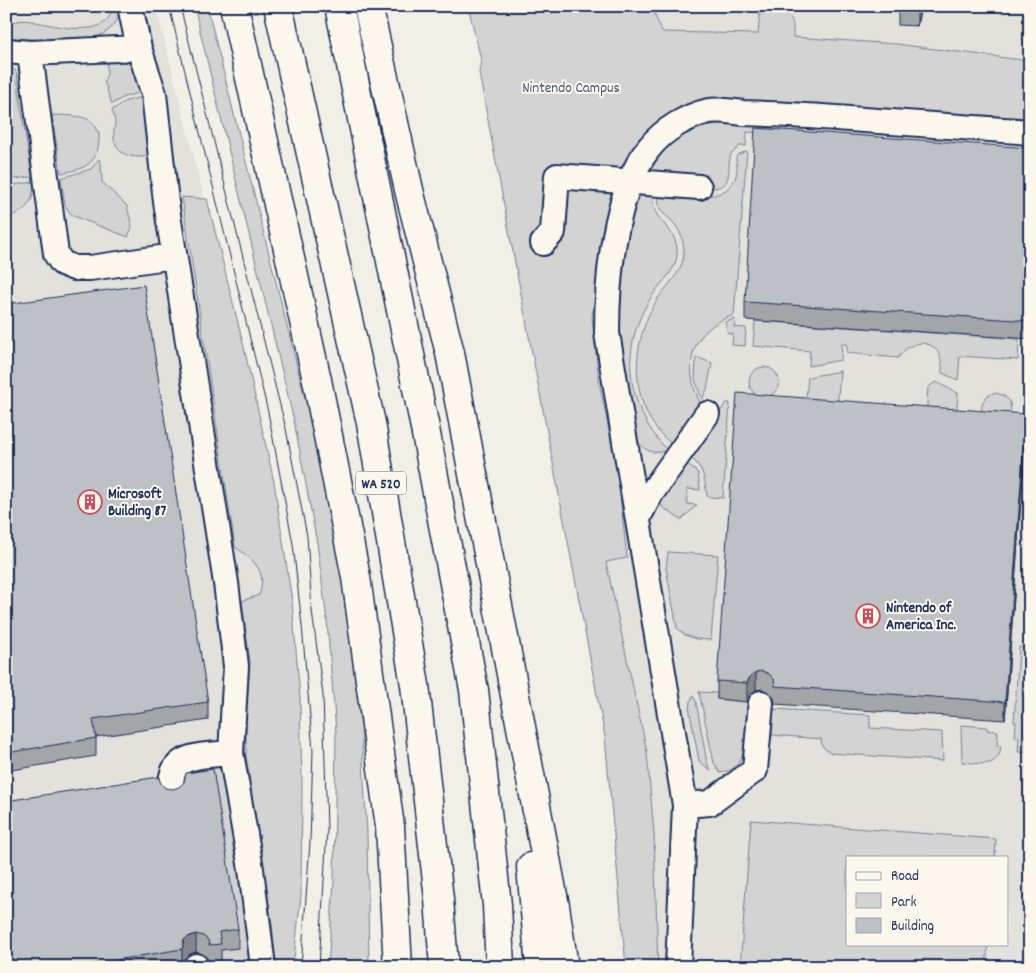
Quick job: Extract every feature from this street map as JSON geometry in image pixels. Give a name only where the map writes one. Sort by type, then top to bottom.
[{"type":"highway","points":[[234,6],[317,380],[356,577],[390,827],[398,967]]},
{"type":"highway","name":"WA 520","points":[[278,6],[371,423],[415,685],[439,899],[444,967]]},
{"type":"highway","points":[[339,6],[422,414],[474,690],[497,906],[500,967]]},
{"type":"highway","points":[[368,6],[409,190],[450,353],[555,906],[564,967]]},
{"type":"highway","points":[[514,694],[540,967]]},
{"type":"highway","points":[[384,967],[390,827]]},
{"type":"street","points":[[130,6],[139,48],[154,94],[166,202],[226,583],[236,666],[231,753],[251,869],[263,967]]},
{"type":"street","points":[[6,52],[30,53],[139,48]]},
{"type":"street","points":[[30,53],[56,254],[62,263],[74,268],[90,268],[174,256]]},
{"type":"street","points":[[678,967],[685,805],[607,333],[609,271],[619,215],[635,169],[649,147],[669,128],[689,118],[710,111],[1030,132]]},
{"type":"street","points":[[543,243],[553,232],[558,176],[699,187]]},
{"type":"street","points":[[638,518],[650,495],[707,414]]},
{"type":"street","points":[[685,805],[710,804],[756,770],[761,703]]},
{"type":"street","points":[[172,794],[171,779],[173,769],[182,761],[197,756],[231,753]]},
{"type":"shaded area","points":[[6,6],[156,6],[244,359],[269,473],[292,967],[6,967]]},
{"type":"shaded area","points":[[468,6],[1030,6],[1030,93]]},
{"type":"shaded area","points":[[479,73],[1030,107],[1030,967],[626,967],[605,737]]},
{"type":"green space","points":[[112,6],[122,6],[119,15],[115,24],[99,36],[78,40],[40,40],[6,37],[6,24],[27,20],[65,27],[91,28],[101,24],[109,17]]},
{"type":"green space","points":[[194,6],[207,6],[306,402],[340,567],[361,727],[367,832],[369,967],[328,967],[334,881],[336,732],[327,621],[317,543],[294,421]]},
{"type":"green space","name":"Nintendo Campus","points":[[468,6],[652,8],[662,32],[758,34],[760,13],[772,8],[790,18],[793,25],[793,37],[896,44],[1030,61],[1030,118],[714,99],[688,107],[648,131],[622,169],[551,168],[617,187],[601,253],[592,317],[599,381],[618,476],[627,558],[606,562],[647,752],[654,834],[658,967],[626,967],[605,737],[479,73],[481,60]]},
{"type":"green space","points":[[121,60],[137,72],[142,92],[124,97],[112,104],[104,81],[107,74],[107,61]]},
{"type":"green space","points":[[6,64],[17,73],[32,177],[6,180]]},
{"type":"green space","points":[[143,97],[151,156],[139,157],[123,153],[116,145],[114,136],[115,120],[112,110],[126,101]]},
{"type":"green space","points":[[52,115],[85,118],[99,132],[99,142],[95,157],[85,166],[61,173]]},
{"type":"green space","points":[[737,122],[766,124],[771,126],[778,134],[747,132],[746,146],[740,146],[731,154],[728,177],[723,185],[710,188],[649,173],[663,150],[685,135],[710,125]]},
{"type":"green space","points":[[747,151],[734,315],[719,321],[708,329],[694,350],[692,375],[700,403],[687,426],[673,445],[659,431],[648,415],[641,397],[638,378],[641,340],[647,321],[655,303],[677,273],[683,259],[684,248],[681,235],[673,222],[661,210],[658,201],[659,195],[714,195],[723,192],[730,187],[735,179],[737,155]]},
{"type":"green space","points":[[99,159],[102,182],[127,206],[132,227],[128,237],[76,217],[70,213],[65,205],[61,178],[91,169]]},
{"type":"green space","points":[[33,182],[32,196],[27,206],[19,213],[6,219],[6,186]]},
{"type":"green space","points":[[642,189],[654,190],[654,210],[673,236],[677,255],[671,271],[642,313],[635,333],[631,354],[631,374],[635,394],[642,414],[667,450],[661,452],[647,450],[634,435],[619,334],[621,271],[629,229]]},
{"type":"green space","points":[[182,197],[207,199],[243,343],[274,482],[292,601],[300,698],[302,785],[301,896],[293,967],[276,967],[272,924],[246,756],[246,719],[250,663],[242,601],[259,595],[262,579],[253,561],[235,547]]},
{"type":"green space","points":[[735,319],[734,327],[746,328],[745,346],[732,345],[733,334],[728,334],[725,322]]},
{"type":"green space","points":[[755,321],[1019,339],[1018,360],[960,356],[958,380],[942,373],[942,362],[939,354],[928,344],[912,345],[898,358],[847,353],[847,344],[842,344],[841,360],[809,366],[810,351],[753,346]]},
{"type":"green space","points":[[696,357],[712,363],[707,389],[702,400],[695,379]]},
{"type":"green space","points":[[764,367],[775,371],[779,382],[775,393],[764,397],[753,393],[749,382],[753,371]]},
{"type":"green space","points":[[840,371],[837,412],[805,409],[808,377]]},
{"type":"green space","points":[[936,382],[958,393],[956,422],[926,419],[928,387]]},
{"type":"green space","points":[[994,393],[1008,399],[1011,409],[1010,413],[982,414],[984,401]]},
{"type":"green space","points":[[726,403],[730,403],[723,498],[709,497],[707,496],[701,470],[690,457]]},
{"type":"green space","points":[[686,463],[698,473],[700,490],[687,489],[687,504],[697,505],[681,520],[662,507],[661,503],[666,492]]},
{"type":"green space","points":[[668,552],[718,555],[711,640],[696,639],[685,635],[677,628],[666,568]]},
{"type":"green space","points":[[1019,647],[1030,648],[1030,753],[1018,752],[1019,737],[1015,737],[1016,722],[1014,722]]},
{"type":"green space","points":[[699,692],[717,693],[717,699],[747,702],[745,742],[742,756],[736,766],[720,773],[714,763]]},
{"type":"green space","points":[[693,696],[696,701],[707,763],[711,771],[699,761],[689,707]]},
{"type":"green space","points":[[774,709],[870,715],[870,728],[942,732],[943,761],[830,753],[822,746],[821,739],[772,735]]},
{"type":"green space","points":[[961,725],[987,727],[987,730],[998,731],[997,746],[1001,746],[996,759],[992,762],[981,764],[962,762]]},
{"type":"green space","points":[[211,767],[218,768],[223,773],[250,932],[251,967],[215,967],[213,963],[221,962],[219,950],[238,947],[197,770]]},
{"type":"green space","points":[[751,820],[996,839],[995,856],[846,856],[846,946],[988,946],[986,967],[740,967]]},
{"type":"building","points":[[898,6],[917,6],[917,8]]},
{"type":"building","points":[[755,128],[1030,148],[1030,321],[745,302]]},
{"type":"building","name":"Microsoft Building 87","points":[[144,285],[208,702],[93,719],[96,738],[6,753],[6,304]]},
{"type":"building","name":"Nintendo of America Inc.","points":[[737,393],[1026,414],[1005,702],[775,686],[774,679],[762,671],[750,676],[747,683],[717,681]]},
{"type":"building","points":[[213,769],[238,929],[219,932],[221,944],[209,945],[208,940],[196,934],[184,940],[182,949],[73,967],[9,967],[9,965],[6,965],[6,801],[158,777],[165,788],[173,789],[179,787],[184,782],[186,773]]},
{"type":"tram line","points":[[169,6],[268,412],[293,544],[313,751],[310,842],[301,967]]},
{"type":"tram line","points":[[180,6],[286,429],[307,536],[312,611],[323,695],[327,829],[319,967]]},
{"type":"place","name":"Microsoft Building 87","points":[[90,502]]},
{"type":"place","name":"Nintendo of America Inc.","points":[[868,616]]}]
